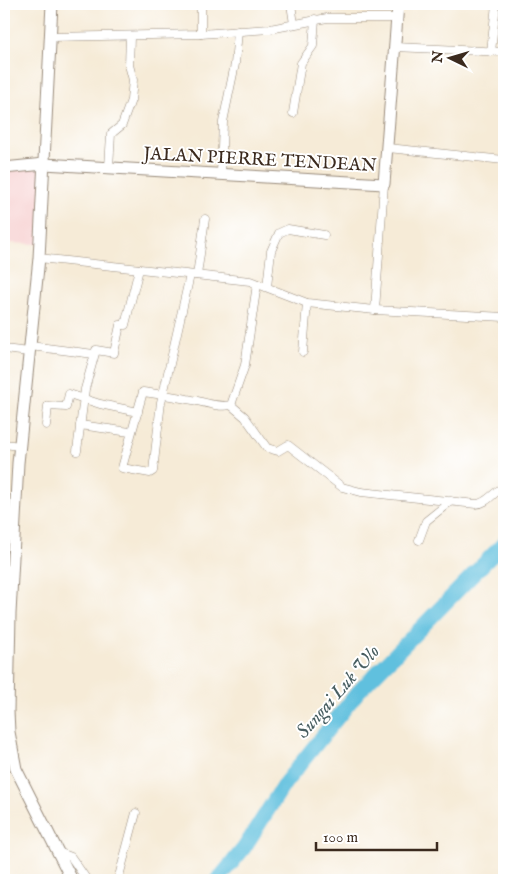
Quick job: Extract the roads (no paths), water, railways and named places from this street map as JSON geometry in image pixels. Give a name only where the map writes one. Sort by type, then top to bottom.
[{"type":"main road","points":[[52,4],[39,258],[20,446],[9,522],[7,614],[8,711],[12,751],[24,786],[72,880]]},
{"type":"main road","name":"JALAN PIERRE TENDEAN","points":[[4,168],[44,164],[384,184],[398,4]]},
{"type":"street","points":[[200,4],[201,34]]},
{"type":"street","points":[[291,4],[294,24]]},
{"type":"street","points":[[491,52],[496,4]]},
{"type":"street","points":[[51,37],[201,34],[270,28],[315,20],[397,18]]},
{"type":"street","points":[[293,114],[301,64],[313,46],[315,20]]},
{"type":"street","points":[[221,174],[224,122],[235,64],[238,31]]},
{"type":"street","points":[[109,168],[111,134],[122,125],[131,100],[133,80],[129,65],[130,36]]},
{"type":"street","points":[[396,47],[504,52]]},
{"type":"street","points":[[388,148],[504,160]]},
{"type":"street","points":[[375,310],[384,184]]},
{"type":"street","points":[[205,219],[194,275],[162,394],[152,473],[122,468],[130,432],[133,432],[143,392],[162,394],[210,405],[231,406],[244,417],[266,448],[278,451],[288,445],[342,487],[362,492],[480,504],[494,492],[504,487]]},
{"type":"street","points":[[266,287],[271,251],[279,233],[288,230],[324,235]]},
{"type":"street","points":[[39,258],[257,284],[307,303],[375,310],[504,317]]},
{"type":"street","points":[[77,451],[83,399],[94,354],[96,350],[114,353],[120,325],[125,325],[130,312],[139,269]]},
{"type":"street","points":[[231,406],[245,365],[257,284]]},
{"type":"street","points":[[303,352],[307,303]]},
{"type":"street","points":[[4,349],[94,354]]},
{"type":"street","points":[[46,425],[48,406],[66,407],[69,394],[138,412]]},
{"type":"street","points":[[80,425],[130,432]]},
{"type":"street","points":[[4,444],[20,446]]},
{"type":"street","points":[[419,540],[426,521],[451,501]]},
{"type":"street","points":[[118,880],[136,814]]},
{"type":"street","points":[[58,852],[71,857],[87,880]]},
{"type":"waterway","name":"Sungai Luk Ulo","points":[[218,880],[244,848],[285,783],[358,692],[504,543]]}]
